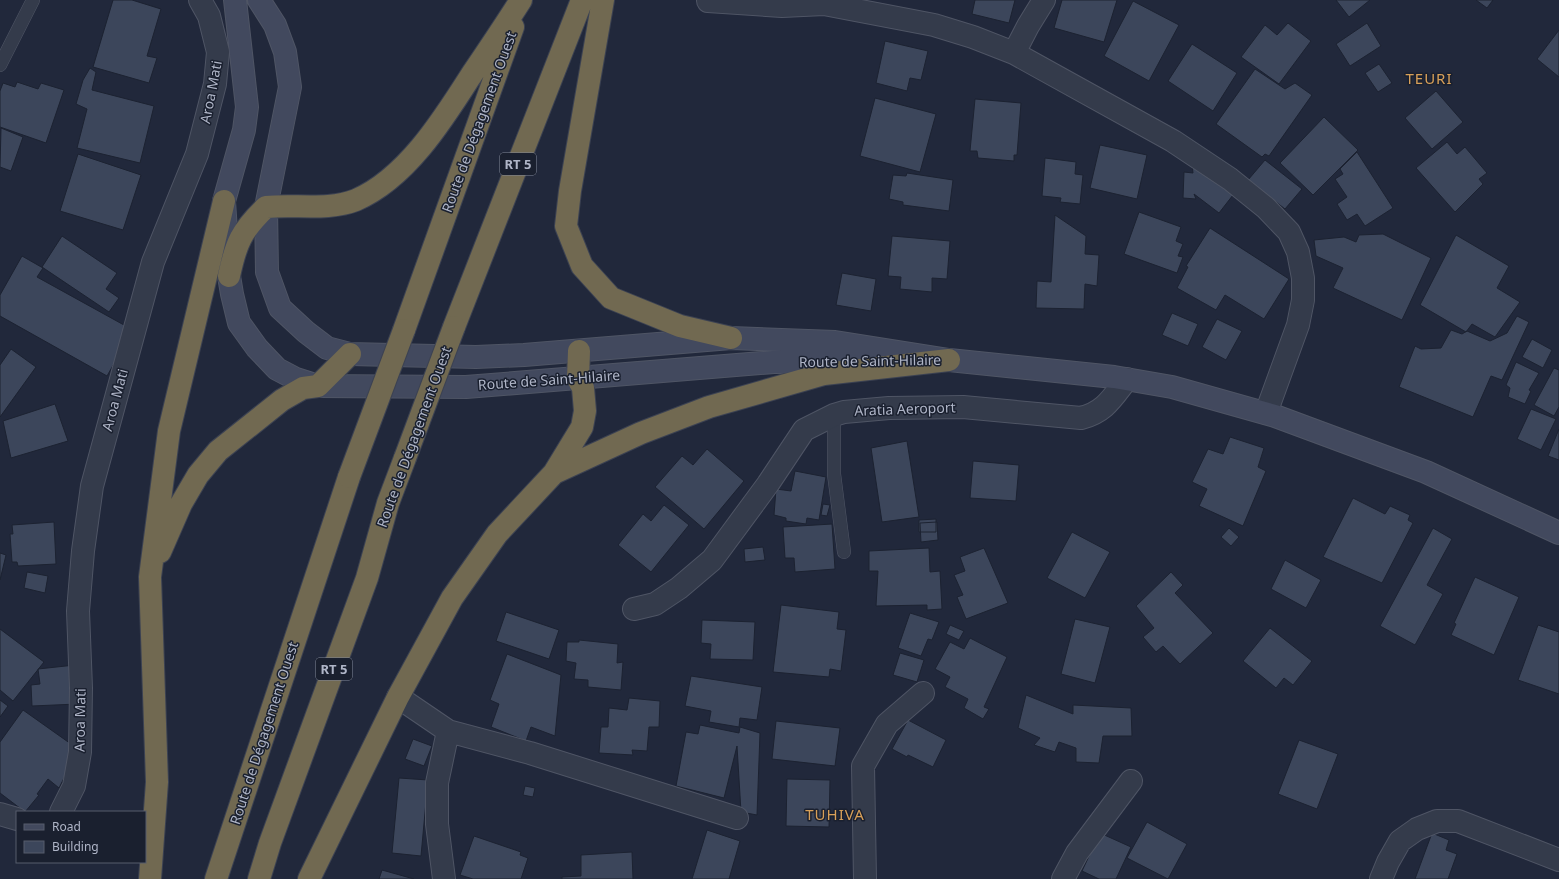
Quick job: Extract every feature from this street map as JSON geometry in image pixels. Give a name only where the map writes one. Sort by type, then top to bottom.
[{"type":"highway","points":[[229,276],[233,254],[240,237],[249,223],[266,207],[329,206],[356,200],[387,181],[413,156],[442,121],[522,0]]},
{"type":"highway","name":"Route de Dégagement Ouest","points":[[216,879],[349,477],[404,330],[522,0]]},
{"type":"highway","name":"Route de Dégagement Ouest","points":[[259,879],[367,578],[388,503],[454,327],[582,0]]},
{"type":"highway","points":[[603,0],[570,191],[566,226],[582,266],[611,298],[680,326],[731,338]]},
{"type":"highway","points":[[150,879],[156,782],[150,577],[169,430],[224,201]]},
{"type":"highway","points":[[309,879],[398,697],[452,598],[497,534],[554,474],[582,427],[585,411],[583,388],[578,379],[579,351]]},
{"type":"highway","points":[[150,577],[181,504],[198,476],[218,451],[282,400],[303,388],[318,386],[350,354]]},
{"type":"highway","points":[[554,474],[641,433],[717,405],[824,374],[949,360]]},
{"type":"main road","name":"Route de Saint-Hilaire","points":[[235,0],[247,107],[244,130],[224,201],[229,276],[239,323],[257,348],[277,368],[296,379],[318,386],[466,387],[774,362],[949,360]]},
{"type":"main road","name":"Route de Saint-Hilaire","points":[[259,0],[275,25],[285,52],[290,87],[266,207],[267,272],[280,308],[306,332],[327,348],[350,354],[476,357],[579,351],[731,338],[835,342],[949,360]]},
{"type":"main road","points":[[949,360],[1127,379],[1172,387],[1266,413],[1374,451],[1426,472],[1559,533]]},
{"type":"street","name":"Aroa Mati","points":[[62,811],[74,786],[80,752],[81,688],[78,611],[83,551],[92,486],[153,262],[197,154],[215,84],[218,52],[209,16],[200,0]]},
{"type":"street","points":[[1014,53],[1044,0]]},
{"type":"street","points":[[708,1],[782,6],[824,2],[934,25],[1014,53],[1199,157],[1266,208],[1289,232],[1298,252],[1303,278],[1303,300],[1298,325],[1266,413]]},
{"type":"street","name":"Aratia Aeroport","points":[[634,609],[655,604],[679,588],[712,560],[768,484],[804,430],[834,415],[844,412],[889,408],[963,407],[1081,418],[1094,415],[1107,405],[1127,379]]},
{"type":"street","points":[[865,879],[863,766],[888,724],[923,693]]},
{"type":"street","points":[[398,697],[448,731],[530,753],[737,818]]},
{"type":"street","points":[[444,879],[437,824],[437,783],[448,731]]},
{"type":"street","points":[[1062,879],[1078,853],[1130,781]]},
{"type":"street","points":[[0,814],[16,819]]},
{"type":"street","points":[[1381,879],[1388,862],[1400,841],[1417,829],[1437,821],[1458,821],[1559,860]]},
{"type":"lane","points":[[0,65],[33,0]]},
{"type":"lane","points":[[834,415],[834,474],[844,552]]},
{"type":"building","points":[[113,0],[132,0],[161,9],[147,56],[157,58],[149,83],[93,67]]},
{"type":"building","points":[[975,0],[1015,0],[1009,23],[972,14]]},
{"type":"building","points":[[1062,0],[1117,0],[1104,42],[1054,28]]},
{"type":"building","points":[[1336,0],[1370,0],[1349,17]]},
{"type":"building","points":[[1476,0],[1493,0],[1487,8]]},
{"type":"building","points":[[1133,1],[1179,25],[1149,81],[1104,56]]},
{"type":"building","points":[[1288,23],[1311,41],[1279,84],[1241,57],[1265,25],[1277,35]]},
{"type":"building","points":[[1367,23],[1381,46],[1350,66],[1336,44]]},
{"type":"building","points":[[1559,30],[1559,77],[1537,59]]},
{"type":"building","points":[[885,41],[928,51],[921,80],[910,78],[907,91],[876,83]]},
{"type":"building","points":[[1192,44],[1237,73],[1213,111],[1168,81]]},
{"type":"building","points":[[1379,64],[1392,83],[1378,92],[1365,73]]},
{"type":"building","points":[[90,68],[96,72],[92,90],[154,106],[140,163],[77,148],[87,109],[76,104],[83,80]]},
{"type":"building","points":[[1255,69],[1285,89],[1295,83],[1312,95],[1269,156],[1265,154],[1262,157],[1216,124]]},
{"type":"building","points":[[17,82],[38,89],[41,83],[64,90],[46,143],[0,127],[0,91],[3,83],[15,87]]},
{"type":"building","points":[[1436,91],[1463,122],[1432,149],[1405,118]]},
{"type":"building","points":[[875,98],[936,114],[920,172],[860,156]]},
{"type":"building","points":[[975,99],[1021,103],[1017,155],[1014,155],[1014,161],[978,158],[977,151],[970,151]]},
{"type":"building","points":[[1324,117],[1358,150],[1313,195],[1280,163]]},
{"type":"building","points":[[1,128],[23,137],[11,171],[0,167]]},
{"type":"building","points":[[1447,142],[1457,154],[1465,147],[1487,173],[1479,179],[1483,184],[1455,212],[1416,168]]},
{"type":"building","points":[[1100,145],[1147,155],[1137,199],[1090,188]]},
{"type":"building","points":[[1357,152],[1393,208],[1365,226],[1357,214],[1347,220],[1337,204],[1347,197],[1335,179],[1343,174],[1340,169]]},
{"type":"building","points":[[78,154],[141,175],[123,230],[60,211]]},
{"type":"building","points":[[1045,158],[1076,162],[1075,174],[1083,175],[1080,204],[1060,202],[1061,198],[1042,196]]},
{"type":"building","points":[[1265,160],[1302,189],[1285,209],[1248,180]]},
{"type":"building","points":[[1192,164],[1233,195],[1219,213],[1194,194],[1196,199],[1183,198],[1184,172],[1193,173]]},
{"type":"building","points":[[907,173],[953,180],[949,211],[903,205],[903,202],[889,199],[893,175],[906,176]]},
{"type":"building","points":[[1139,212],[1181,227],[1176,241],[1183,244],[1178,256],[1183,257],[1177,273],[1124,254]]},
{"type":"building","points":[[1055,215],[1086,236],[1085,254],[1099,255],[1097,286],[1085,284],[1084,309],[1036,308],[1037,281],[1051,282]]},
{"type":"building","points":[[1210,228],[1289,279],[1264,319],[1225,295],[1216,310],[1177,288],[1188,267],[1186,266]]},
{"type":"building","points":[[1383,234],[1431,258],[1402,320],[1333,288],[1343,268],[1316,256],[1314,240],[1344,237],[1356,242],[1359,235]]},
{"type":"building","points":[[1456,235],[1509,266],[1497,288],[1520,302],[1495,337],[1472,324],[1466,332],[1420,305]]},
{"type":"building","points":[[62,236],[117,273],[106,289],[119,298],[109,312],[42,267]]},
{"type":"building","points":[[892,236],[950,241],[947,279],[932,278],[932,292],[900,289],[901,277],[888,276]]},
{"type":"building","points":[[22,256],[43,268],[37,277],[133,330],[107,376],[0,316],[0,295]]},
{"type":"building","points":[[842,273],[876,279],[871,311],[836,305]]},
{"type":"building","points":[[1172,313],[1198,324],[1188,346],[1162,335]]},
{"type":"building","points":[[1517,316],[1529,322],[1502,380],[1491,376],[1473,417],[1399,387],[1415,346],[1421,349],[1441,348],[1451,330],[1462,334],[1467,331],[1490,341],[1507,333]]},
{"type":"building","points":[[1217,319],[1242,331],[1226,360],[1202,347]]},
{"type":"building","points":[[1532,339],[1552,350],[1543,368],[1522,357]]},
{"type":"building","points":[[11,349],[36,367],[0,417],[0,365]]},
{"type":"building","points":[[1516,362],[1539,373],[1529,390],[1531,391],[1525,404],[1508,397],[1510,388],[1506,385]]},
{"type":"building","points":[[1554,368],[1559,370],[1559,407],[1554,416],[1534,405]]},
{"type":"building","points":[[55,404],[68,441],[11,458],[3,421]]},
{"type":"building","points":[[1531,409],[1556,419],[1541,450],[1517,439]]},
{"type":"building","points":[[1559,429],[1559,460],[1548,456]]},
{"type":"building","points":[[1230,437],[1264,448],[1258,467],[1266,471],[1243,526],[1199,506],[1207,489],[1192,482],[1208,449],[1223,454]]},
{"type":"building","points":[[907,441],[919,517],[882,522],[871,448]]},
{"type":"building","points":[[707,449],[744,481],[704,529],[655,487],[682,456],[693,465]]},
{"type":"building","points":[[973,461],[1019,465],[1016,501],[970,498]]},
{"type":"building","points":[[795,471],[826,477],[819,520],[807,518],[806,524],[786,521],[786,518],[774,515],[776,489],[791,491]]},
{"type":"building","points":[[1353,498],[1385,514],[1390,506],[1410,515],[1408,520],[1413,523],[1382,583],[1323,557]]},
{"type":"building","points":[[823,504],[830,505],[827,516],[821,515]]},
{"type":"building","points":[[664,505],[689,525],[651,572],[618,545],[643,514],[651,521]]},
{"type":"building","points":[[936,519],[936,532],[919,532],[919,520]]},
{"type":"building","points":[[54,522],[56,564],[18,566],[17,562],[12,562],[10,534],[13,534],[12,525]]},
{"type":"building","points":[[937,522],[938,540],[921,542],[920,523]]},
{"type":"building","points":[[832,524],[835,569],[795,572],[794,558],[785,558],[783,527]]},
{"type":"building","points":[[1229,528],[1239,537],[1231,546],[1221,537]]},
{"type":"building","points":[[1433,528],[1452,539],[1427,585],[1443,594],[1415,645],[1380,626]]},
{"type":"building","points":[[1072,532],[1110,552],[1085,598],[1047,578]]},
{"type":"building","points":[[763,547],[765,560],[745,562],[744,549]]},
{"type":"building","points":[[929,548],[930,572],[940,571],[942,609],[927,610],[927,605],[876,606],[878,571],[869,571],[869,551]]},
{"type":"building","points":[[984,548],[1008,603],[966,619],[957,597],[963,595],[954,575],[965,571],[960,557]]},
{"type":"building","points":[[0,553],[6,555],[0,580]]},
{"type":"building","points":[[1285,560],[1321,580],[1306,608],[1271,589]]},
{"type":"building","points":[[27,572],[48,576],[45,593],[24,588]]},
{"type":"building","points":[[1171,572],[1183,585],[1175,593],[1213,633],[1180,664],[1163,646],[1156,652],[1143,637],[1154,628],[1136,606]]},
{"type":"building","points":[[1475,577],[1519,597],[1494,655],[1451,635],[1456,624],[1454,623]]},
{"type":"building","points":[[781,605],[839,612],[837,629],[846,630],[841,671],[830,669],[829,677],[773,672]]},
{"type":"building","points":[[506,612],[559,630],[549,659],[496,641]]},
{"type":"building","points":[[910,613],[939,622],[932,640],[928,639],[921,656],[898,648]]},
{"type":"building","points":[[1075,619],[1110,627],[1095,683],[1061,674]]},
{"type":"building","points":[[702,620],[755,622],[753,660],[710,659],[711,644],[701,643]]},
{"type":"building","points":[[950,625],[964,631],[959,640],[946,634]]},
{"type":"building","points":[[1538,625],[1559,632],[1559,694],[1518,680]]},
{"type":"building","points":[[1270,628],[1312,661],[1293,685],[1284,678],[1276,688],[1243,661]]},
{"type":"building","points":[[0,629],[44,662],[13,701],[0,690]]},
{"type":"building","points":[[970,638],[1007,657],[984,707],[989,709],[983,719],[964,708],[968,699],[945,687],[950,677],[935,669],[950,642],[964,649]]},
{"type":"building","points":[[579,640],[618,644],[617,663],[623,662],[621,690],[588,687],[588,680],[574,679],[576,663],[566,661],[567,642],[579,642]]},
{"type":"building","points":[[900,653],[924,660],[917,682],[893,675]]},
{"type":"building","points":[[507,654],[561,675],[555,736],[531,727],[526,741],[491,727],[499,704],[490,700]]},
{"type":"building","points":[[75,665],[77,704],[32,706],[31,685],[40,684],[38,669]]},
{"type":"building","points":[[691,676],[762,687],[757,720],[740,718],[739,727],[709,722],[711,711],[685,706]]},
{"type":"building","points":[[1026,695],[1073,714],[1073,705],[1131,708],[1132,736],[1103,736],[1099,763],[1076,762],[1076,748],[1059,742],[1055,752],[1034,745],[1040,738],[1018,728]]},
{"type":"building","points":[[629,698],[660,701],[659,727],[649,727],[647,751],[632,750],[633,755],[599,753],[601,727],[608,727],[609,708],[627,710]]},
{"type":"building","points":[[0,700],[8,706],[0,717]]},
{"type":"building","points":[[23,710],[71,744],[66,774],[59,788],[48,779],[37,794],[39,795],[26,811],[24,811],[0,793],[0,742]]},
{"type":"building","points":[[908,720],[946,740],[933,767],[908,755],[907,757],[892,749]]},
{"type":"building","points":[[776,721],[840,728],[835,766],[772,759]]},
{"type":"building","points":[[700,725],[739,733],[740,727],[760,733],[757,815],[741,812],[737,746],[724,798],[676,786],[686,732],[698,734]]},
{"type":"building","points":[[413,739],[432,746],[424,766],[405,759]]},
{"type":"building","points":[[1299,740],[1338,754],[1317,809],[1278,794]]},
{"type":"building","points":[[399,778],[428,780],[421,856],[392,853]]},
{"type":"building","points":[[787,779],[830,780],[829,827],[786,826]]},
{"type":"building","points":[[525,786],[535,788],[533,797],[523,795]]},
{"type":"building","points":[[1147,822],[1187,844],[1168,879],[1127,858]]},
{"type":"building","points":[[707,830],[740,841],[729,879],[692,879]]},
{"type":"building","points":[[1100,833],[1131,847],[1116,879],[1099,879],[1082,871]]},
{"type":"building","points":[[1432,833],[1449,840],[1446,850],[1457,854],[1448,879],[1415,879]]},
{"type":"building","points":[[474,836],[521,852],[520,855],[528,858],[521,879],[473,879],[460,875]]},
{"type":"building","points":[[632,852],[633,879],[562,879],[562,877],[581,876],[581,855]]},
{"type":"building","points":[[382,870],[414,879],[379,879]]},
{"type":"district","name":"TEURI","points":[[1429,79]]},
{"type":"district","name":"TUHIVA","points":[[835,815]]}]
